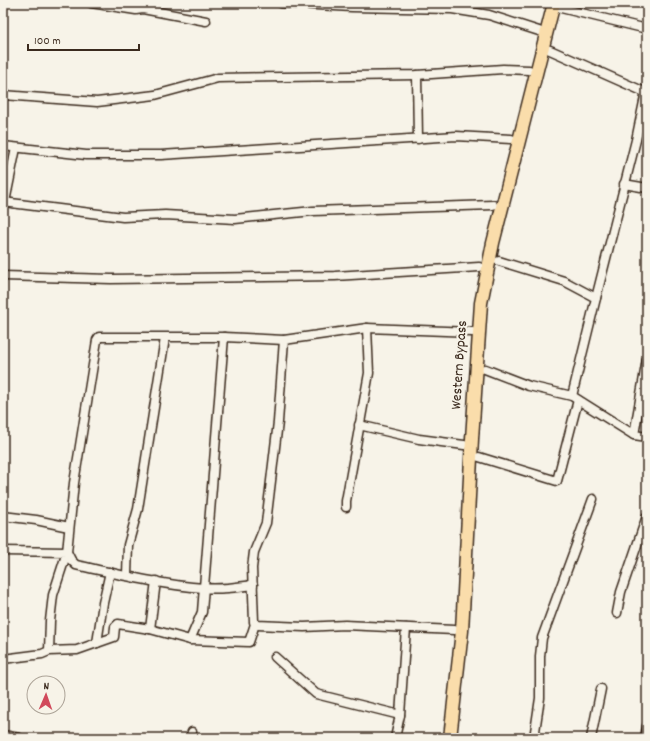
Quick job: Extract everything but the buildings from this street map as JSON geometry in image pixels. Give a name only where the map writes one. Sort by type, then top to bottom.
[{"type":"main road","name":"Western Bypass","points":[[450,738],[462,631],[471,447],[481,303],[493,243],[557,6]]},
{"type":"street","points":[[91,3],[136,10],[144,6],[206,21]]},
{"type":"street","points":[[281,3],[352,7],[452,9],[489,15],[539,31]]},
{"type":"street","points":[[557,6],[647,29]]},
{"type":"street","points":[[479,457],[557,480],[596,298],[646,92],[550,50]]},
{"type":"street","points":[[3,95],[96,102],[155,95],[218,78],[417,75],[504,69],[529,70]]},
{"type":"street","points":[[417,75],[418,139]]},
{"type":"street","points":[[3,146],[86,155],[160,155],[456,136],[511,140]]},
{"type":"street","points":[[16,148],[4,202],[123,217],[165,215],[236,219],[313,211],[492,205]]},
{"type":"street","points":[[624,184],[647,188]]},
{"type":"street","points":[[499,260],[564,281],[596,298]]},
{"type":"street","points":[[3,276],[111,279],[335,276],[479,267]]},
{"type":"street","points":[[49,651],[53,595],[67,552],[69,527],[97,340],[102,336],[165,338],[224,337],[284,340],[367,328],[472,332]]},
{"type":"street","points":[[346,508],[359,425],[369,374],[367,328]]},
{"type":"street","points":[[190,640],[202,612],[224,337]]},
{"type":"street","points":[[127,576],[128,545],[138,509],[165,338]]},
{"type":"street","points":[[3,659],[42,654],[49,651],[77,650],[114,637],[115,628],[118,624],[150,629],[190,640],[249,642],[255,624],[252,568],[254,552],[266,524],[278,422],[284,340]]},
{"type":"street","points":[[634,435],[647,359]]},
{"type":"street","points":[[485,369],[529,386],[575,398],[634,435],[647,437]]},
{"type":"street","points":[[359,425],[419,439],[464,445]]},
{"type":"street","points":[[534,738],[540,698],[540,656],[542,638],[593,498]]},
{"type":"street","points":[[3,516],[36,520],[69,527]]},
{"type":"street","points":[[617,613],[621,592],[647,516]]},
{"type":"street","points":[[3,551],[67,552]]},
{"type":"street","points":[[67,552],[76,566],[127,576],[204,588],[227,588],[253,585]]},
{"type":"street","points":[[97,643],[103,603],[110,572]]},
{"type":"street","points":[[150,629],[156,581]]},
{"type":"street","points":[[255,624],[268,627],[345,625],[454,630]]},
{"type":"street","points":[[395,738],[400,715],[406,628]]},
{"type":"street","points":[[275,657],[316,694],[400,715]]},
{"type":"street","points":[[591,738],[601,689]]},
{"type":"street","points":[[645,738],[647,726]]},
{"type":"street","points":[[3,735],[19,738]]}]
